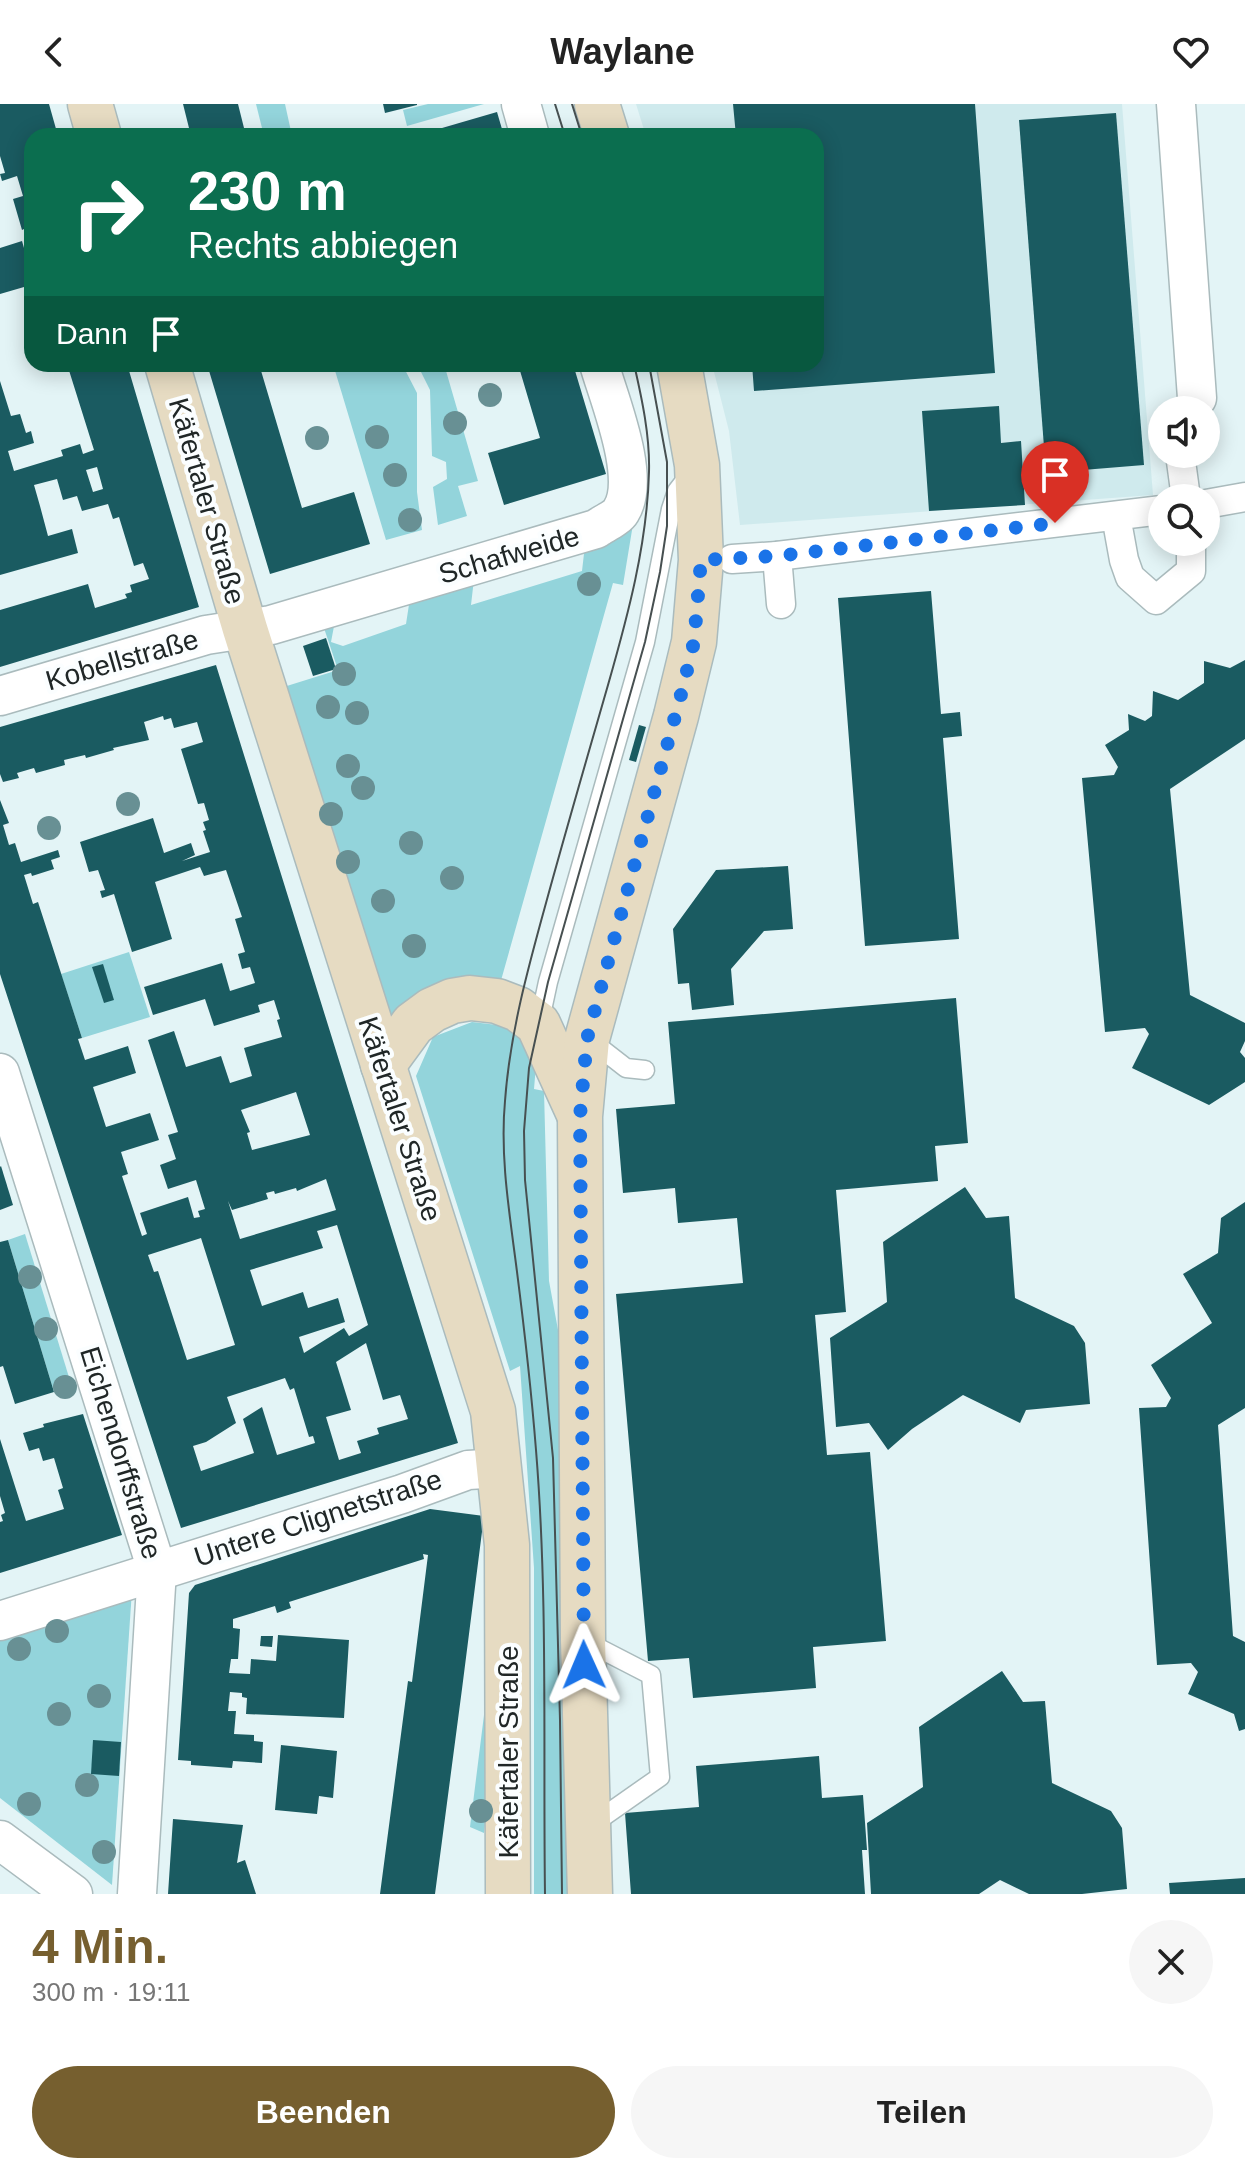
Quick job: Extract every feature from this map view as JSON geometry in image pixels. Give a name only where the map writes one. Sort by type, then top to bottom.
[{"type":"main road","points":[[90,104],[97,128]]},
{"type":"main road","points":[[597,104],[604,128]]},
{"type":"main road","name":"Käfertaler Straße","points":[[169,372],[245,629],[493,1411],[507,1545],[508,1894]]},
{"type":"main road","points":[[590,1894],[583,1640],[580,1116],[566,1032],[683,686],[717,559],[680,372]]},
{"type":"main road","points":[[383,1065],[413,1024],[432,1010],[452,1001],[470,998],[497,1001],[566,1032]]},
{"type":"street","points":[[521,104],[528,128]]},
{"type":"street","points":[[1176,104],[1194,396]]},
{"type":"street","name":"Schafweide","points":[[245,629],[271,625],[596,529],[621,512],[628,487],[624,446],[601,372]]},
{"type":"street","points":[[1220,501],[1245,497]]},
{"type":"street","points":[[717,559],[777,556],[1148,512]]},
{"type":"street","points":[[1116,516],[1130,577],[1156,600],[1191,571],[1191,556]]},
{"type":"street","points":[[777,556],[781,604]]},
{"type":"street","name":"Kobellstraße","points":[[0,696],[206,635],[245,629]]},
{"type":"street","name":"Eichendorffstraße","points":[[0,1073],[157,1570],[137,1894]]},
{"type":"street","name":"Untere Clignetstraße","points":[[0,1621],[402,1494],[468,1470],[501,1468]]},
{"type":"street","points":[[0,1840],[73,1894]]},
{"type":"lane","points":[[645,1070],[626,1068],[566,1032],[671,509],[677,491],[697,465]]},
{"type":"lane","points":[[583,1640],[651,1675],[660,1777],[588,1828]]},
{"type":"shaded area","points":[[256,104],[285,104],[290,128],[262,128]]},
{"type":"shaded area","points":[[428,104],[484,104],[407,126],[403,110]]},
{"type":"shaded area","points":[[636,104],[1122,104],[1148,432],[1148,468],[1151,468],[1152,484],[1148,484],[1148,495],[740,525],[729,431],[714,372],[824,372],[824,128],[644,128]]},
{"type":"shaded area","points":[[335,372],[406,372],[417,393],[417,492],[422,530],[386,540]]},
{"type":"shaded area","points":[[421,372],[446,372],[478,481],[458,486],[467,516],[438,525],[433,487],[447,479],[446,462],[432,456],[430,390]]},
{"type":"shaded area","points":[[634,518],[623,585],[613,583],[500,984],[385,1029],[274,690],[338,670],[323,625],[335,621],[331,642],[343,646],[406,624],[410,598],[474,579],[471,605],[582,571],[585,545]]},
{"type":"shaded area","points":[[129,952],[150,1017],[82,1038],[61,974]]},
{"type":"shaded area","points":[[472,1022],[506,1026],[524,1043],[536,1065],[534,1089],[544,1091],[549,1281],[563,1357],[575,1894],[534,1894],[534,1568],[520,1366],[510,1371],[416,1076],[433,1037]]},
{"type":"shaded area","points":[[25,1234],[72,1387],[54,1392],[8,1240]]},
{"type":"shaded area","points":[[132,1590],[112,1885],[0,1798],[0,1639]]},
{"type":"shaded area","points":[[486,1699],[498,1701],[484,1833],[470,1827]]},
{"type":"building","points":[[0,104],[49,104],[56,128],[24,128],[24,229],[22,230],[13,199],[23,196],[17,176],[2,181],[0,174],[5,173],[0,156]]},
{"type":"building","points":[[183,104],[238,104],[244,128],[189,128]]},
{"type":"building","points":[[383,104],[417,104],[417,105],[385,113]]},
{"type":"building","points":[[733,104],[975,104],[995,373],[754,391],[753,372],[824,372],[824,128],[735,128]]},
{"type":"building","points":[[497,112],[502,128],[442,128]]},
{"type":"building","points":[[1116,113],[1144,465],[1046,473],[1019,120]]},
{"type":"building","points":[[22,241],[24,287],[0,294],[0,248]]},
{"type":"building","points":[[70,372],[129,372],[199,607],[0,667],[0,610],[88,584],[95,608],[127,598],[125,594],[132,592],[130,585],[149,579],[143,563],[134,566],[119,517],[113,519],[108,504],[82,511],[77,496],[63,500],[57,479],[34,485],[48,536],[72,529],[78,553],[0,575],[0,381],[11,416],[20,414],[26,433],[31,431],[34,443],[8,451],[14,471],[63,456],[61,450],[80,444],[83,454],[94,450]],"holes":[[[97,467],[103,489],[93,492],[86,470]]]},
{"type":"building","points":[[209,372],[261,372],[302,508],[354,492],[370,544],[270,574]]},
{"type":"building","points":[[520,372],[575,372],[606,474],[504,505],[488,453],[540,438]]},
{"type":"building","points":[[999,406],[1001,443],[1021,441],[1025,505],[929,511],[922,411]]},
{"type":"building","points":[[931,591],[941,714],[960,712],[962,736],[943,738],[959,939],[865,946],[838,598]]},
{"type":"building","points":[[326,638],[336,669],[313,676],[303,646]]},
{"type":"building","points":[[1245,660],[1245,739],[1170,789],[1190,995],[1245,1023],[1245,1041],[1240,1052],[1245,1058],[1245,1082],[1209,1105],[1132,1068],[1149,1034],[1145,1028],[1105,1032],[1082,778],[1114,775],[1118,767],[1105,745],[1129,730],[1128,714],[1145,721],[1152,716],[1153,691],[1178,700],[1204,683],[1204,661],[1230,668]]},
{"type":"building","points":[[216,665],[458,1443],[181,1528],[0,974],[0,800],[9,823],[3,825],[9,845],[15,843],[21,862],[58,850],[60,857],[51,860],[54,869],[32,876],[31,873],[24,875],[33,904],[38,902],[82,1038],[78,1039],[85,1060],[128,1046],[136,1073],[93,1087],[106,1127],[150,1113],[159,1140],[121,1152],[128,1174],[122,1176],[142,1236],[147,1234],[140,1213],[188,1197],[194,1218],[200,1217],[198,1211],[205,1209],[196,1180],[168,1189],[160,1165],[176,1159],[168,1135],[178,1132],[148,1040],[174,1031],[186,1067],[221,1056],[230,1083],[252,1076],[244,1048],[282,1037],[277,1020],[280,1019],[274,1000],[258,1005],[260,1012],[214,1026],[205,999],[153,1015],[144,987],[222,963],[230,991],[255,983],[250,967],[242,969],[238,954],[245,952],[235,919],[242,917],[226,870],[204,876],[200,867],[155,882],[172,939],[132,952],[114,894],[102,898],[100,891],[105,890],[98,870],[89,872],[80,842],[153,818],[164,853],[191,843],[195,855],[182,861],[210,852],[203,831],[206,830],[203,822],[209,820],[204,803],[198,804],[181,749],[203,742],[197,722],[174,728],[171,718],[164,720],[163,716],[144,722],[149,740],[86,758],[85,755],[64,760],[65,765],[36,773],[34,768],[17,773],[19,778],[3,782],[0,774],[0,727]],"holes":[[[296,1092],[310,1135],[252,1150],[247,1133],[250,1132],[241,1110]],[[326,1179],[336,1210],[240,1239],[228,1201],[232,1210],[268,1199],[266,1193],[274,1191],[275,1194],[296,1188],[297,1191]],[[337,1225],[368,1325],[349,1336],[344,1328],[304,1353],[299,1337],[345,1322],[338,1298],[308,1308],[303,1292],[262,1306],[250,1270],[323,1248],[317,1231]],[[201,1238],[235,1345],[187,1360],[158,1271],[154,1272],[148,1255]],[[366,1343],[383,1400],[400,1395],[408,1419],[377,1428],[379,1434],[357,1441],[361,1453],[339,1460],[326,1417],[351,1410],[336,1362]],[[285,1378],[290,1390],[294,1388],[309,1437],[313,1436],[315,1443],[277,1455],[262,1407],[243,1419],[254,1453],[201,1471],[193,1446],[206,1442],[236,1423],[227,1397]]]},
{"type":"building","points":[[639,725],[646,727],[636,762],[629,760]]},
{"type":"building","points":[[788,866],[793,929],[764,931],[731,969],[734,1005],[692,1010],[689,983],[678,984],[673,929],[716,870]]},
{"type":"building","points":[[103,964],[114,1000],[104,1003],[92,967]]},
{"type":"building","points":[[956,998],[968,1143],[935,1146],[938,1181],[836,1190],[846,1312],[815,1315],[827,1455],[870,1452],[886,1641],[813,1647],[816,1688],[693,1698],[689,1658],[648,1661],[616,1294],[743,1283],[737,1218],[678,1223],[675,1188],[623,1193],[616,1109],[675,1104],[668,1022]]},
{"type":"building","points":[[0,1167],[13,1205],[0,1210]]},
{"type":"building","points":[[965,1187],[986,1218],[1009,1216],[1015,1298],[1074,1326],[1085,1343],[1090,1404],[1026,1410],[1020,1423],[963,1395],[912,1429],[888,1450],[869,1423],[836,1427],[830,1338],[887,1302],[883,1242]]},
{"type":"building","points":[[1245,1202],[1245,1408],[1218,1425],[1233,1636],[1245,1642],[1245,1729],[1239,1731],[1234,1714],[1188,1694],[1198,1672],[1191,1663],[1157,1665],[1139,1408],[1166,1407],[1171,1398],[1151,1365],[1212,1323],[1183,1274],[1218,1253],[1221,1218]]},
{"type":"building","points":[[8,1240],[54,1392],[15,1404],[3,1366],[0,1367],[0,1242]]},
{"type":"building","points":[[83,1414],[122,1535],[0,1573],[0,1522],[3,1521],[1,1515],[5,1513],[0,1496],[0,1439],[26,1521],[64,1509],[58,1490],[63,1488],[54,1458],[43,1461],[39,1448],[29,1451],[23,1433],[44,1427],[43,1424]]},
{"type":"building","points":[[430,1509],[484,1516],[462,1689],[435,1894],[380,1894],[428,1555],[423,1554],[424,1559],[289,1602],[291,1608],[277,1613],[275,1606],[233,1619],[233,1628],[240,1629],[238,1659],[231,1659],[229,1673],[250,1674],[251,1659],[276,1661],[278,1635],[349,1640],[344,1718],[246,1714],[247,1698],[242,1697],[242,1693],[230,1692],[228,1711],[236,1711],[234,1734],[254,1735],[254,1741],[263,1742],[262,1763],[233,1761],[232,1768],[191,1765],[191,1761],[178,1760],[189,1593],[195,1585]]},
{"type":"building","points":[[261,1636],[273,1636],[272,1647],[260,1646]]},
{"type":"building","points":[[1002,1671],[1023,1702],[1045,1701],[1052,1783],[1111,1811],[1122,1828],[1127,1889],[1082,1894],[1029,1894],[1000,1880],[979,1894],[871,1894],[867,1823],[923,1787],[919,1727]]},
{"type":"building","points":[[93,1740],[121,1742],[119,1776],[91,1774]]},
{"type":"building","points":[[281,1745],[337,1751],[333,1798],[319,1796],[317,1814],[275,1810]]},
{"type":"building","points":[[819,1756],[822,1798],[863,1795],[867,1850],[862,1850],[865,1894],[631,1894],[625,1813],[699,1807],[696,1766]]},
{"type":"building","points":[[173,1819],[243,1825],[237,1863],[245,1860],[256,1894],[168,1894]]},
{"type":"building","points":[[1245,1878],[1245,1894],[1170,1894],[1169,1883]]},
{"type":"tram line","points":[[555,104],[562,128]]},
{"type":"tram line","points":[[572,104],[580,128]]},
{"type":"tram line","points":[[545,1894],[544,1616],[540,1505],[530,1380],[506,1182],[504,1121],[507,1076],[526,976],[623,632],[645,526],[649,458],[636,372]]},
{"type":"tram line","points":[[562,1894],[553,1458],[525,1180],[524,1131],[529,1068],[548,982],[645,642],[660,572],[667,526],[667,462],[650,372]]},
{"type":"route","points":[[584,1665],[580,1116],[587,1039],[694,642],[701,560],[777,556],[1055,523]]}]
